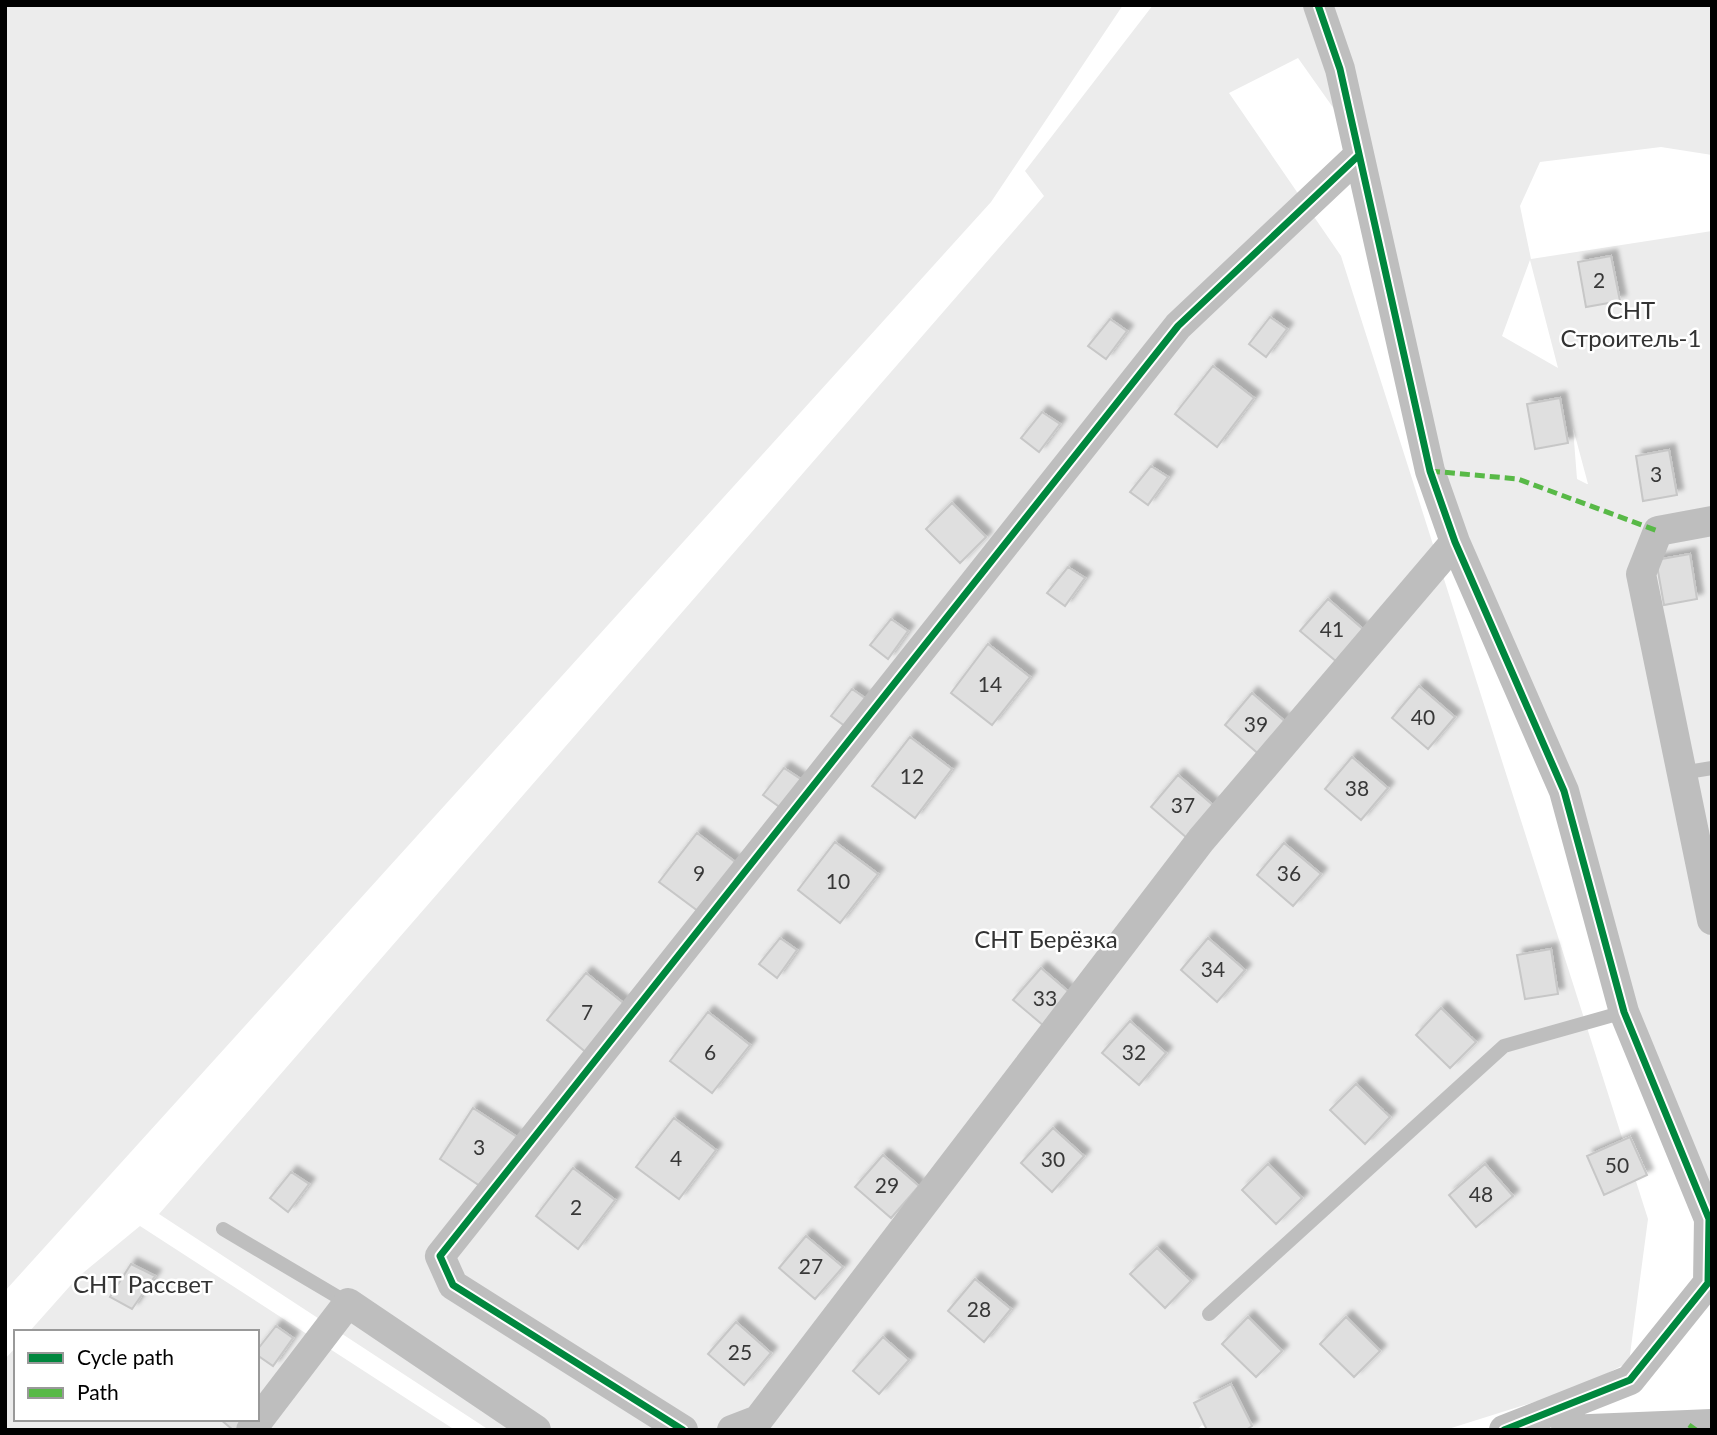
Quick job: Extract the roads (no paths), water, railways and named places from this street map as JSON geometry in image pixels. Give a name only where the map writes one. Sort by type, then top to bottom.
[{"type":"street","points":[[1318,5],[1340,69],[1430,471],[1455,542],[1564,791],[1624,1012],[1709,1219],[1710,1281],[1630,1380],[1504,1430]]},
{"type":"street","points":[[683,1430],[453,1285],[440,1256],[1178,326],[1358,156]]},
{"type":"street","points":[[1712,521],[1658,531],[1641,574],[1712,920]]},
{"type":"street","points":[[732,1430],[758,1420],[1201,840],[1455,542]]},
{"type":"street","points":[[259,1420],[348,1303],[536,1430]]},
{"type":"street","points":[[1566,1430],[1712,1424]]},
{"type":"lane","points":[[1681,773],[1712,768]]},
{"type":"lane","points":[[1209,1314],[1504,1046],[1624,1012]]},
{"type":"lane","points":[[223,1229],[348,1303]]},
{"type":"park label","name":"СНТ Строитель-1","points":[[1631,325]]},
{"type":"park label","name":"СНТ Берёзка","points":[[1046,940]]},
{"type":"park label","name":"СНТ Рассвет","points":[[143,1285]]}]
